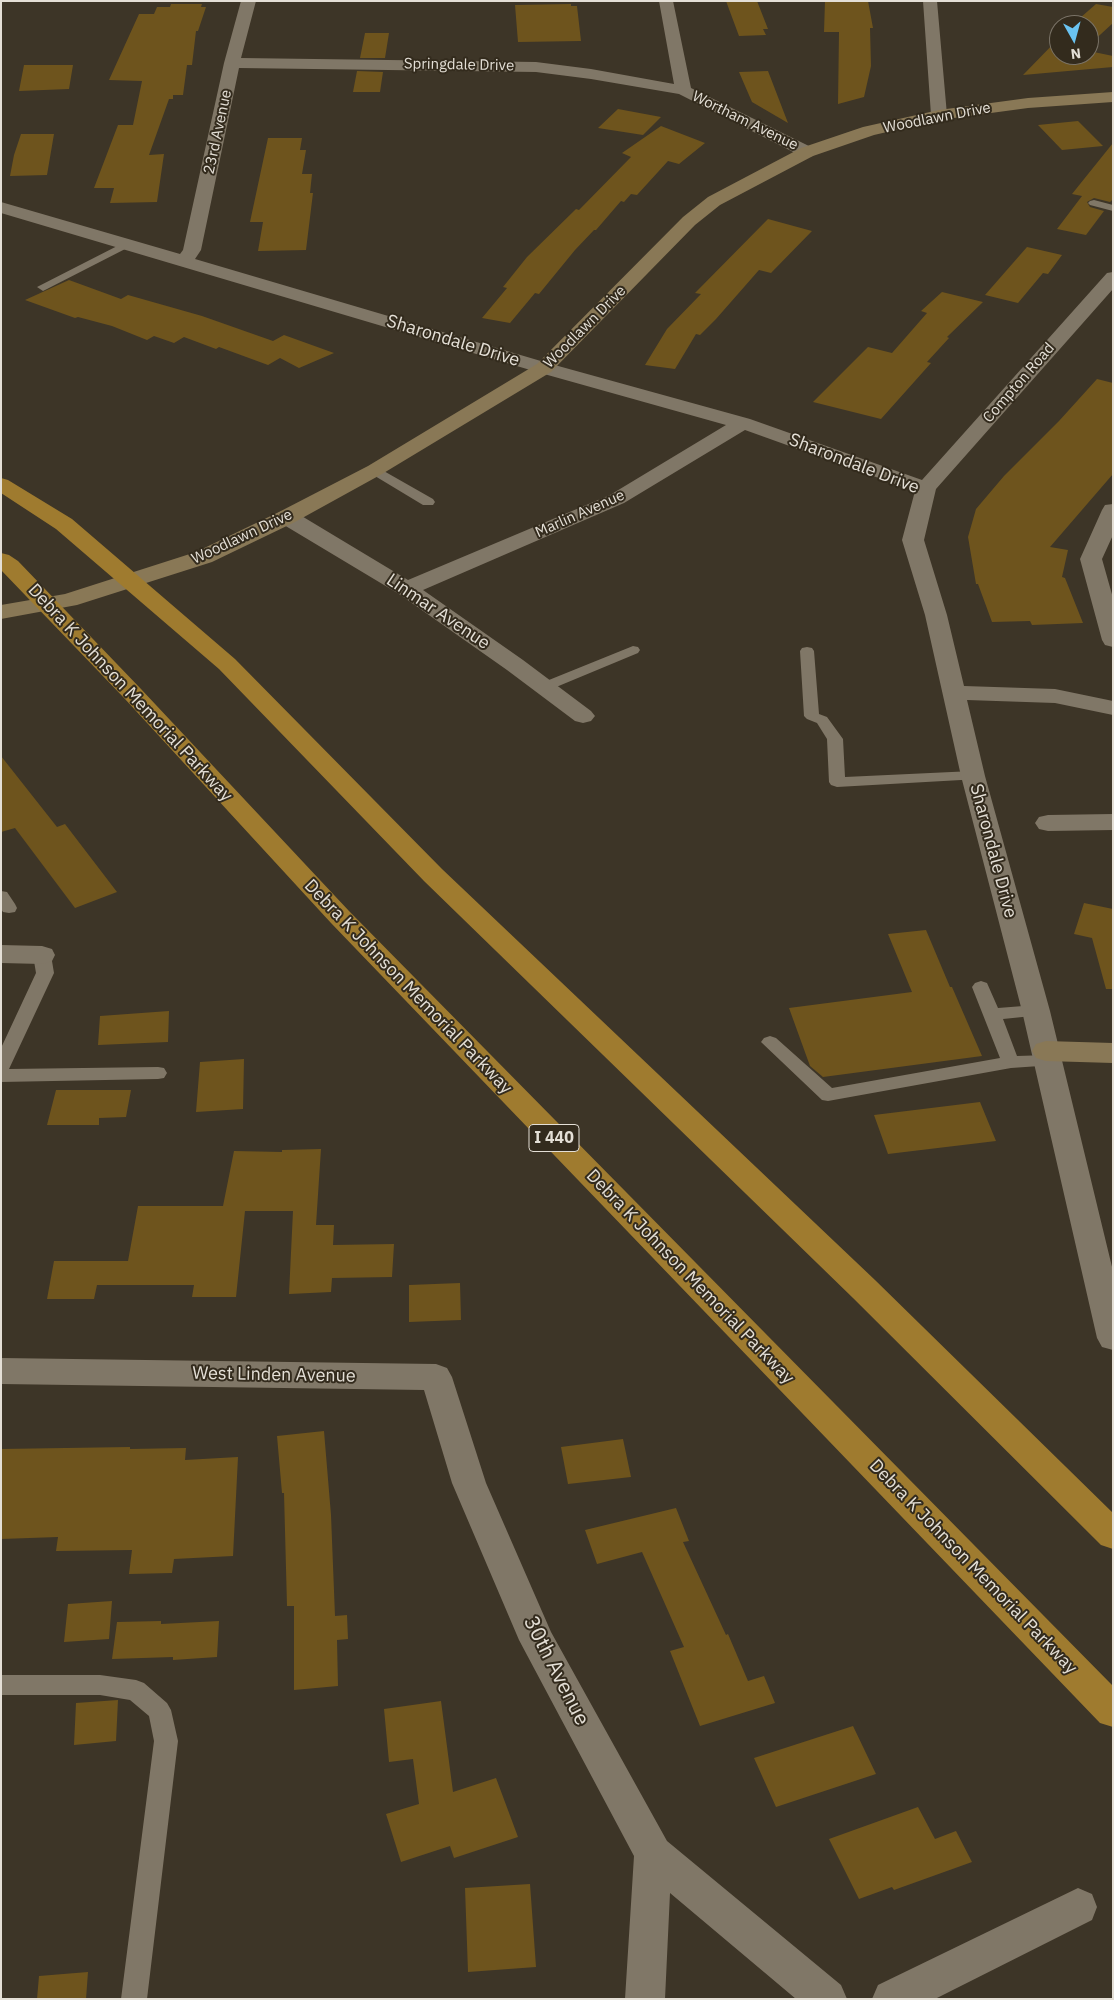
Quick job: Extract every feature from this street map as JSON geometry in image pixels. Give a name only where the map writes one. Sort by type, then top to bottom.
[{"type":"highway","points":[[1,484],[64,524],[227,664],[433,875],[864,1289],[1113,1535]]},
{"type":"highway","name":"Debra K Johnson Memorial Parkway","points":[[1,560],[10,566],[133,694],[354,931],[1113,1711]]},
{"type":"main road","name":"Woodlawn Drive","points":[[1,612],[69,600],[204,558],[288,517],[375,470],[544,368],[688,221],[714,201],[806,152],[869,131],[939,115],[1028,103],[1113,97]]},
{"type":"main road","points":[[1047,1056],[1113,1053]]},
{"type":"street","name":"23rd Avenue","points":[[186,261],[192,250],[232,63],[249,1]]},
{"type":"street","name":"Wortham Avenue","points":[[666,1],[683,90],[806,152]]},
{"type":"street","points":[[930,1],[939,115]]},
{"type":"street","name":"Springdale Drive","points":[[232,63],[536,67],[683,90]]},
{"type":"street","name":"Sharondale Drive","points":[[1,207],[544,368],[743,423],[926,488],[913,540],[936,615],[973,776],[1036,1011],[1113,1338]]},
{"type":"street","name":"Compton Road","points":[[926,488],[1113,277]]},
{"type":"street","name":"Marlin Avenue","points":[[407,589],[617,499],[743,423]]},
{"type":"street","points":[[1113,510],[1091,559],[1113,640]]},
{"type":"street","name":"Linmar Avenue","points":[[288,517],[407,589],[583,716]]},
{"type":"street","points":[[955,693],[1055,696],[1113,708]]},
{"type":"street","points":[[1048,823],[1113,822]]},
{"type":"street","points":[[1,954],[42,955]]},
{"type":"street","name":"West Linden Avenue","points":[[1,1371],[436,1377],[469,1483]]},
{"type":"street","name":"30th Avenue","points":[[469,1483],[537,1640],[653,1854],[827,1999]]},
{"type":"street","points":[[645,1999],[653,1854]]},
{"type":"street","points":[[892,1999],[1078,1907]]},
{"type":"lane","points":[[1094,203],[1113,208]]},
{"type":"lane","points":[[43,288],[127,244]]},
{"type":"lane","points":[[375,470],[428,502]]},
{"type":"lane","points":[[544,687],[633,650]]},
{"type":"lane","points":[[807,651],[812,716],[822,720],[835,739],[838,782],[973,776]]},
{"type":"lane","points":[[1,1068],[45,973],[42,955]]},
{"type":"lane","points":[[981,987],[1011,1062]]},
{"type":"lane","points":[[992,1014],[1036,1011]]},
{"type":"lane","points":[[770,1042],[828,1095],[1047,1056]]},
{"type":"lane","points":[[1,1076],[158,1074]]},
{"type":"lane","points":[[1,1685],[100,1685],[136,1690],[158,1710],[166,1741],[134,1999]]},
{"type":"building","points":[[726,1],[757,1],[768,29],[763,29],[766,35],[739,36]]},
{"type":"building","points":[[825,1],[868,1],[873,28],[870,28],[871,66],[864,97],[838,104],[839,32],[824,32]]},
{"type":"building","points":[[171,4],[202,4],[201,7],[206,7],[198,31],[196,31],[192,65],[187,65],[183,95],[173,95],[173,99],[169,99],[149,155],[164,154],[157,202],[110,203],[114,188],[94,188],[118,125],[133,125],[142,81],[109,80],[139,14],[154,14],[157,7],[170,7]]},
{"type":"building","points":[[571,4],[571,6],[577,6],[581,41],[518,42],[515,5]]},
{"type":"building","points":[[1096,4],[1113,7],[1113,23],[1099,36],[1099,15],[1083,15]]},
{"type":"building","points":[[365,33],[389,33],[385,58],[360,58]]},
{"type":"building","points":[[1049,48],[1049,65],[1099,65],[1099,53],[1113,56],[1113,67],[1023,75]]},
{"type":"building","points":[[24,65],[73,65],[69,89],[19,91]]},
{"type":"building","points":[[357,71],[383,72],[380,92],[353,92]]},
{"type":"building","points":[[768,71],[788,123],[752,102],[739,72]]},
{"type":"building","points":[[618,109],[661,117],[643,135],[598,128]]},
{"type":"building","points":[[1078,121],[1103,146],[1062,150],[1038,125]]},
{"type":"building","points":[[661,126],[705,143],[679,164],[668,161],[637,195],[631,194],[624,202],[621,201],[596,230],[575,250],[539,294],[535,293],[510,323],[482,318],[507,288],[503,287],[527,257],[576,209],[579,210],[631,157],[622,153]]},
{"type":"building","points":[[21,134],[54,134],[47,175],[10,176]]},
{"type":"building","points":[[268,138],[302,138],[300,150],[306,150],[302,174],[312,174],[310,193],[313,193],[306,250],[258,251],[263,222],[250,222]]},
{"type":"building","points":[[1113,143],[1113,199],[1110,202],[1094,198],[1087,202],[1090,207],[1104,211],[1086,235],[1057,229],[1082,196],[1072,194]]},
{"type":"building","points":[[768,219],[812,231],[771,273],[759,270],[716,319],[700,335],[696,334],[675,369],[645,365],[667,329],[701,294],[695,293]]},
{"type":"building","points":[[1027,247],[1062,255],[1048,274],[1043,273],[1018,303],[985,295]]},
{"type":"building","points":[[69,280],[121,299],[128,295],[202,316],[273,341],[284,335],[334,353],[299,368],[280,358],[268,365],[219,347],[216,349],[184,337],[174,343],[154,336],[147,340],[112,326],[78,317],[75,318],[25,300]]},
{"type":"building","points":[[942,292],[983,302],[947,337],[949,338],[927,362],[931,363],[881,419],[813,402],[868,347],[892,353],[927,313],[921,311]]},
{"type":"building","points":[[1097,379],[1113,383],[1113,474],[1050,547],[1068,550],[1062,577],[1065,578],[1083,623],[1032,625],[1030,621],[992,622],[978,584],[976,584],[968,537],[976,509],[1004,476],[1059,421]]},
{"type":"building","points":[[1,756],[57,827],[65,824],[117,892],[75,908],[15,828],[1,832]]},
{"type":"building","points":[[1084,903],[1113,909],[1113,989],[1106,989],[1092,938],[1074,934]]},
{"type":"building","points":[[926,930],[982,1056],[823,1077],[810,1066],[789,1008],[912,992],[888,934]]},
{"type":"building","points":[[169,1011],[168,1042],[98,1045],[100,1016]]},
{"type":"building","points":[[244,1059],[243,1109],[196,1112],[200,1062]]},
{"type":"building","points":[[56,1090],[131,1090],[126,1117],[99,1118],[99,1125],[47,1125]]},
{"type":"building","points":[[980,1102],[996,1141],[888,1154],[874,1115]]},
{"type":"building","points":[[321,1149],[316,1225],[334,1225],[333,1245],[394,1244],[392,1277],[332,1278],[331,1292],[289,1294],[293,1211],[245,1211],[236,1297],[192,1297],[194,1285],[97,1285],[94,1299],[47,1299],[54,1261],[128,1261],[138,1206],[223,1206],[234,1151],[282,1152],[282,1150]]},
{"type":"building","points":[[460,1283],[461,1320],[409,1322],[409,1285]]},
{"type":"building","points":[[324,1431],[331,1515],[335,1616],[347,1615],[348,1639],[337,1640],[338,1686],[294,1690],[294,1606],[287,1606],[284,1493],[282,1493],[277,1436]]},
{"type":"building","points":[[623,1439],[631,1477],[568,1484],[561,1447]]},
{"type":"building","points":[[130,1447],[130,1449],[186,1448],[185,1460],[238,1457],[233,1556],[174,1559],[172,1573],[129,1574],[132,1550],[56,1551],[58,1537],[1,1539],[1,1449]]},
{"type":"building","points":[[676,1508],[689,1541],[683,1542],[726,1635],[728,1634],[748,1681],[764,1676],[775,1703],[700,1726],[670,1651],[684,1647],[642,1552],[597,1564],[585,1530]]},
{"type":"building","points":[[112,1601],[109,1639],[64,1642],[68,1604]]},
{"type":"building","points":[[161,1621],[161,1624],[219,1621],[217,1657],[173,1660],[173,1657],[112,1659],[117,1622]]},
{"type":"building","points":[[118,1700],[116,1741],[74,1745],[76,1703]]},
{"type":"building","points":[[441,1701],[453,1792],[496,1778],[518,1837],[454,1858],[450,1846],[401,1862],[386,1814],[419,1804],[413,1759],[389,1762],[384,1709]]},
{"type":"building","points":[[853,1726],[876,1774],[776,1807],[754,1758]]},
{"type":"building","points":[[918,1807],[935,1839],[956,1831],[972,1862],[894,1890],[892,1887],[859,1899],[829,1839]]},
{"type":"building","points":[[530,1884],[536,1967],[468,1972],[465,1888]]},
{"type":"building","points":[[88,1972],[86,1999],[37,1999],[39,1976]]}]
